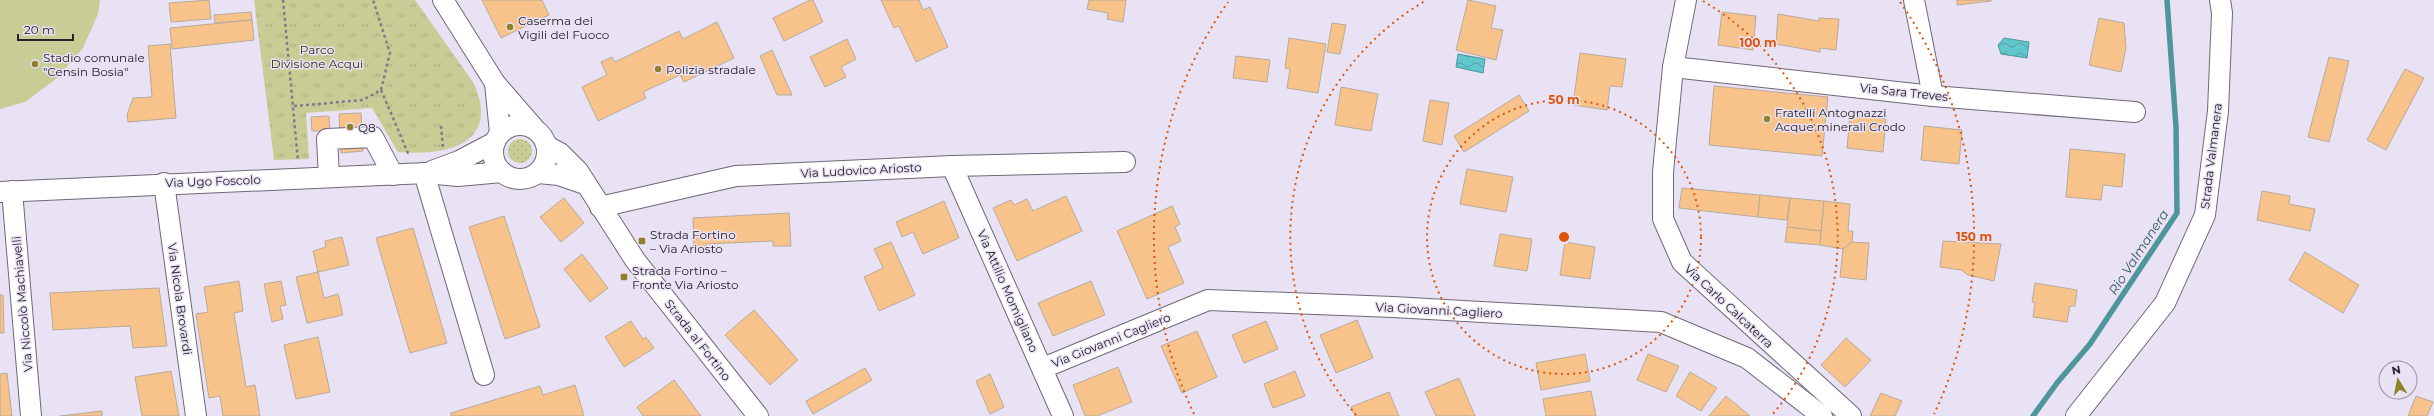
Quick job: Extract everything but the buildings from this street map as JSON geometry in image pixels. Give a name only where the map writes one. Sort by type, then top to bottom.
[{"type":"street","points":[[443,0],[494,82],[540,133],[547,146],[546,161],[538,174]]},
{"type":"street","name":"Via Carlo Calcaterra","points":[[1686,0],[1673,68],[1662,172],[1663,219],[1682,262],[1851,416]]},
{"type":"street","points":[[1914,0],[1933,96]]},
{"type":"street","name":"Strada Valmanera","points":[[2076,416],[2165,303],[2204,215],[2218,111],[2222,13],[2220,0]]},
{"type":"street","name":"Via Sara Treves","points":[[1673,68],[1933,96],[2135,112]]},
{"type":"street","points":[[494,82],[498,137],[493,158],[502,172],[515,179],[523,179],[538,174],[559,175],[585,184]]},
{"type":"street","points":[[498,137],[513,126],[520,125],[534,128]]},
{"type":"street","points":[[329,177],[327,139],[373,137],[393,175]]},
{"type":"street","name":"Via Ugo Foscolo","points":[[425,173],[459,161],[498,137]]},
{"type":"street","name":"Strada al Fortino","points":[[547,146],[570,161],[635,260],[758,416]]},
{"type":"street","name":"Via Ludovico Ariosto","points":[[600,207],[736,176],[952,166],[1125,162]]},
{"type":"street","name":"Via Attilio Momigliano","points":[[952,166],[1063,416]]},
{"type":"street","name":"Via Ugo Foscolo","points":[[6,192],[164,183],[425,173],[458,176],[502,172]]},
{"type":"street","points":[[425,173],[484,375]]},
{"type":"street","name":"Via Nicola Brovardi","points":[[164,183],[196,416]]},
{"type":"street","name":"Via Niccolò Machiavelli","points":[[6,192],[31,416]]},
{"type":"street","name":"Via Giovanni Cagliero","points":[[1043,368],[1208,300],[1393,307],[1661,322],[1747,358],[1822,416]]},
{"type":"path","points":[[283,0],[298,159]]},
{"type":"path","points":[[373,0],[390,53],[381,90],[408,153],[415,153]]},
{"type":"path","points":[[294,106],[363,100],[381,90]]},
{"type":"path","points":[[441,126],[443,151]]},
{"type":"green space","name":"Stadio comunale \"Censin Bosia\"","points":[[0,0],[100,0],[98,14],[83,48],[56,79],[25,102],[0,109]]},
{"type":"green space","name":"Parco Divisione Acqui","points":[[254,0],[415,0],[473,82],[480,103],[480,120],[475,132],[465,142],[451,148],[416,153],[398,152],[372,108],[306,113],[309,159],[274,160]]},
{"type":"green space","points":[[520,139],[529,142],[532,151],[529,160],[520,163],[511,160],[508,151],[511,142]]},
{"type":"water","points":[[2004,38],[2029,42],[2027,58],[2001,54],[1998,45]]},
{"type":"water","points":[[1458,54],[1485,59],[1483,73],[1456,67]]},
{"type":"waterway","name":"Rio Valmanera","points":[[2033,416],[2057,383],[2090,344],[2177,213],[2176,127],[2167,0]]},
{"type":"place","name":"Caserma dei Vigili del Fuoco","points":[[510,27]]},
{"type":"place","name":"Stadio comunale \"Censin Bosia\"","points":[[35,64]]},
{"type":"place","name":"Polizia stradale","points":[[658,69]]},
{"type":"place","name":"Fratelli Antognazzi Acque minerali Crodo","points":[[1767,119]]},
{"type":"place","name":"Q8","points":[[350,127]]},
{"type":"place","name":"Strada Fortino – Via Ariosto","points":[[642,241]]},
{"type":"place","name":"Strada Fortino – Fronte Via Ariosto","points":[[624,277]]}]
